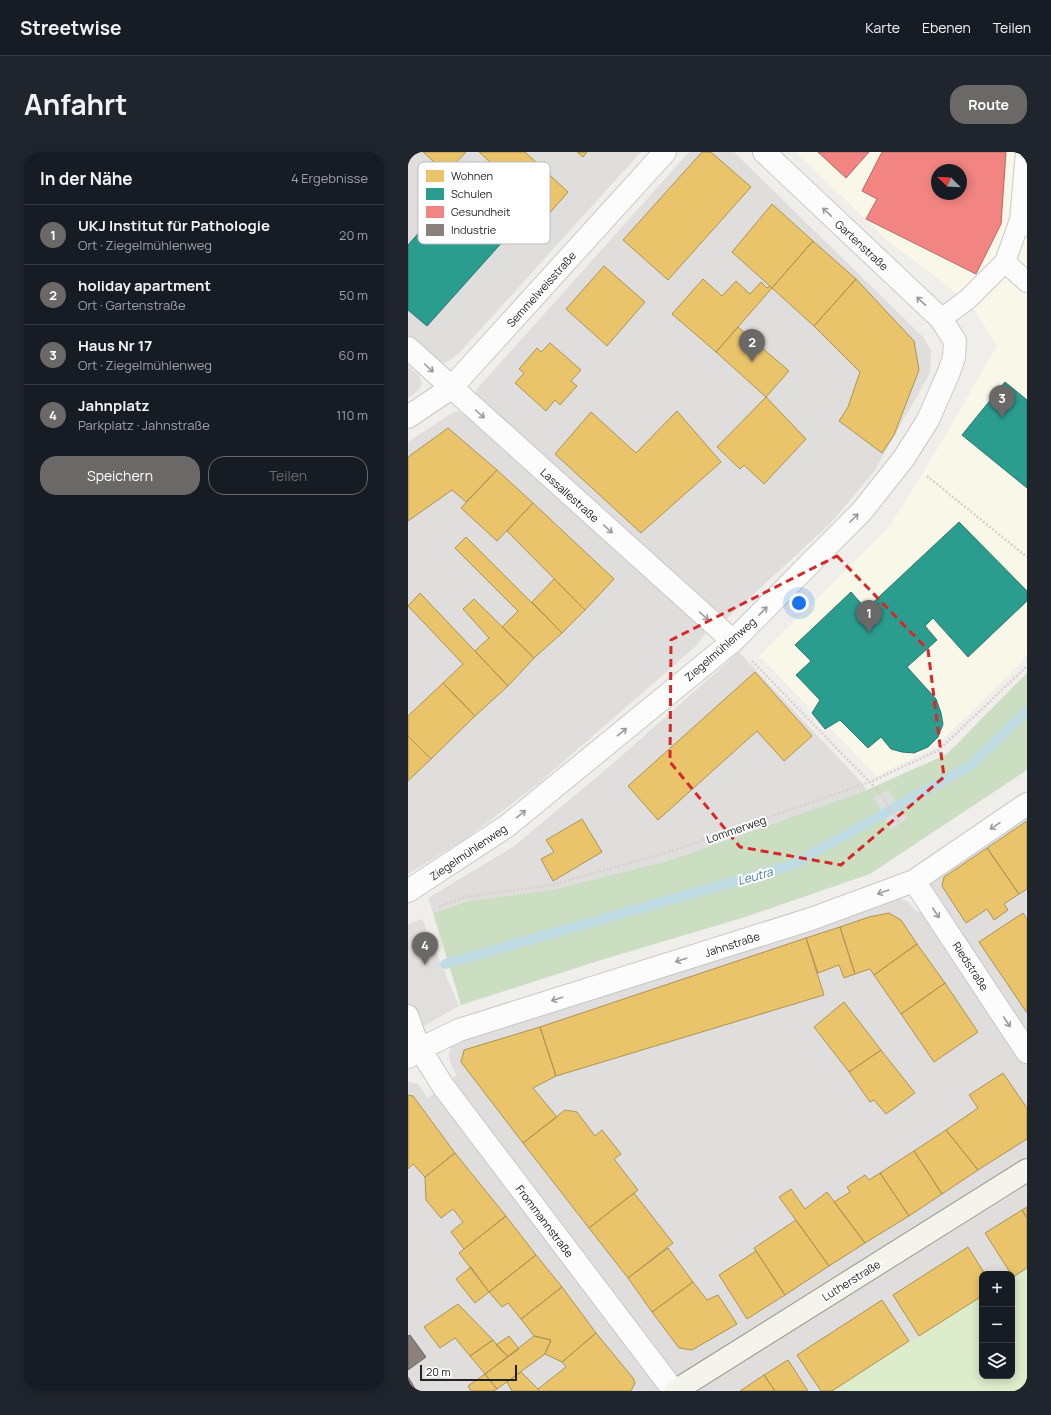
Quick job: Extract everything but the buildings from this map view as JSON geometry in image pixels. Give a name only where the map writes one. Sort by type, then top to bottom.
[{"type":"street","name":"Semmelweisstraße","points":[[408,417],[451,388],[665,152]]},
{"type":"street","name":"Gartenstraße","points":[[764,152],[941,319],[955,341]]},
{"type":"street","name":"Ziegelmühlenweg","points":[[408,891],[507,826],[733,641],[862,511],[904,458],[928,420],[954,357],[955,341]]},
{"type":"street","name":"Lassallestraße","points":[[408,348],[733,641]]},
{"type":"street","name":"Jahnstraße","points":[[414,1053],[459,1030],[811,919],[914,881],[1027,804]]},
{"type":"street","name":"Riedstraße","points":[[914,881],[1027,1052]]},
{"type":"street","name":"Frommannstraße","points":[[414,1053],[443,1086],[675,1391]]},
{"type":"street","name":"Lutherstraße","points":[[675,1391],[1027,1170]]},
{"type":"lane","points":[[941,319],[968,298],[1005,262],[1023,223],[1026,152]]},
{"type":"lane","points":[[1005,262],[1027,282]]},
{"type":"lane","points":[[408,1015],[414,1053]]},
{"type":"path","points":[[904,458],[1027,557]]},
{"type":"path","points":[[733,641],[881,794],[900,824]]},
{"type":"path","name":"Lommerweg","points":[[438,907],[466,897],[551,885],[669,852],[870,782],[939,750],[1027,666]]},
{"type":"highlighted area","points":[[837,556],[928,650],[944,777],[841,865],[740,847],[670,762],[671,640]]},
{"type":"shaded area","points":[[408,152],[641,152],[452,359],[443,364],[435,360],[408,335]]},
{"type":"shaded area","points":[[689,152],[734,152],[923,337],[931,350],[929,375],[875,470],[831,523],[723,622],[474,398],[477,389]]},
{"type":"shaded area","points":[[796,152],[1027,152],[1027,654],[1017,667],[936,746],[877,776],[759,656],[889,527],[935,453],[997,346],[973,307],[926,269],[890,243]]},
{"type":"shaded area","points":[[408,366],[418,375],[422,383],[420,389],[408,398]]},
{"type":"shaded area","points":[[458,411],[467,415],[703,627],[705,634],[696,646],[539,783],[467,838],[408,874],[408,442],[452,413]]},
{"type":"shaded area","points":[[739,652],[867,790],[671,860],[551,890],[468,901],[433,913],[428,898],[513,847],[610,766]]},
{"type":"shaded area","points":[[1027,810],[1027,1355],[1015,1365],[1015,1271],[979,1271],[979,1379],[983,1379],[985,1391],[408,1391],[408,1082],[418,1084],[428,1098],[457,1075],[451,1065],[449,1055],[451,1047],[458,1039],[892,898],[902,899],[909,903],[918,913],[937,899],[930,889],[929,882]]},
{"type":"shaded area","points":[[422,919],[459,1006],[408,1035],[408,924]]},
{"type":"green space","points":[[1027,673],[1027,770],[870,874],[742,918],[601,960],[461,1005],[433,913],[468,901],[551,890],[671,860],[867,790],[947,754]]},
{"type":"green space","points":[[1027,1268],[1027,1391],[832,1391],[979,1298],[979,1379],[1015,1379],[1015,1275]]},
{"type":"pier","points":[[889,790],[907,819],[892,829],[873,797]]},
{"type":"waterway","name":"Leutra","points":[[445,964],[792,865],[971,765],[1027,711]]},
{"type":"place","name":"holiday apartment","points":[[752,362]]},
{"type":"place","name":"Haus Nr 17","points":[[1002,418]]},
{"type":"place","name":"UKJ Institut für Pathologie","points":[[869,633]]},
{"type":"place","name":"Jahnplatz","points":[[425,965]]}]
